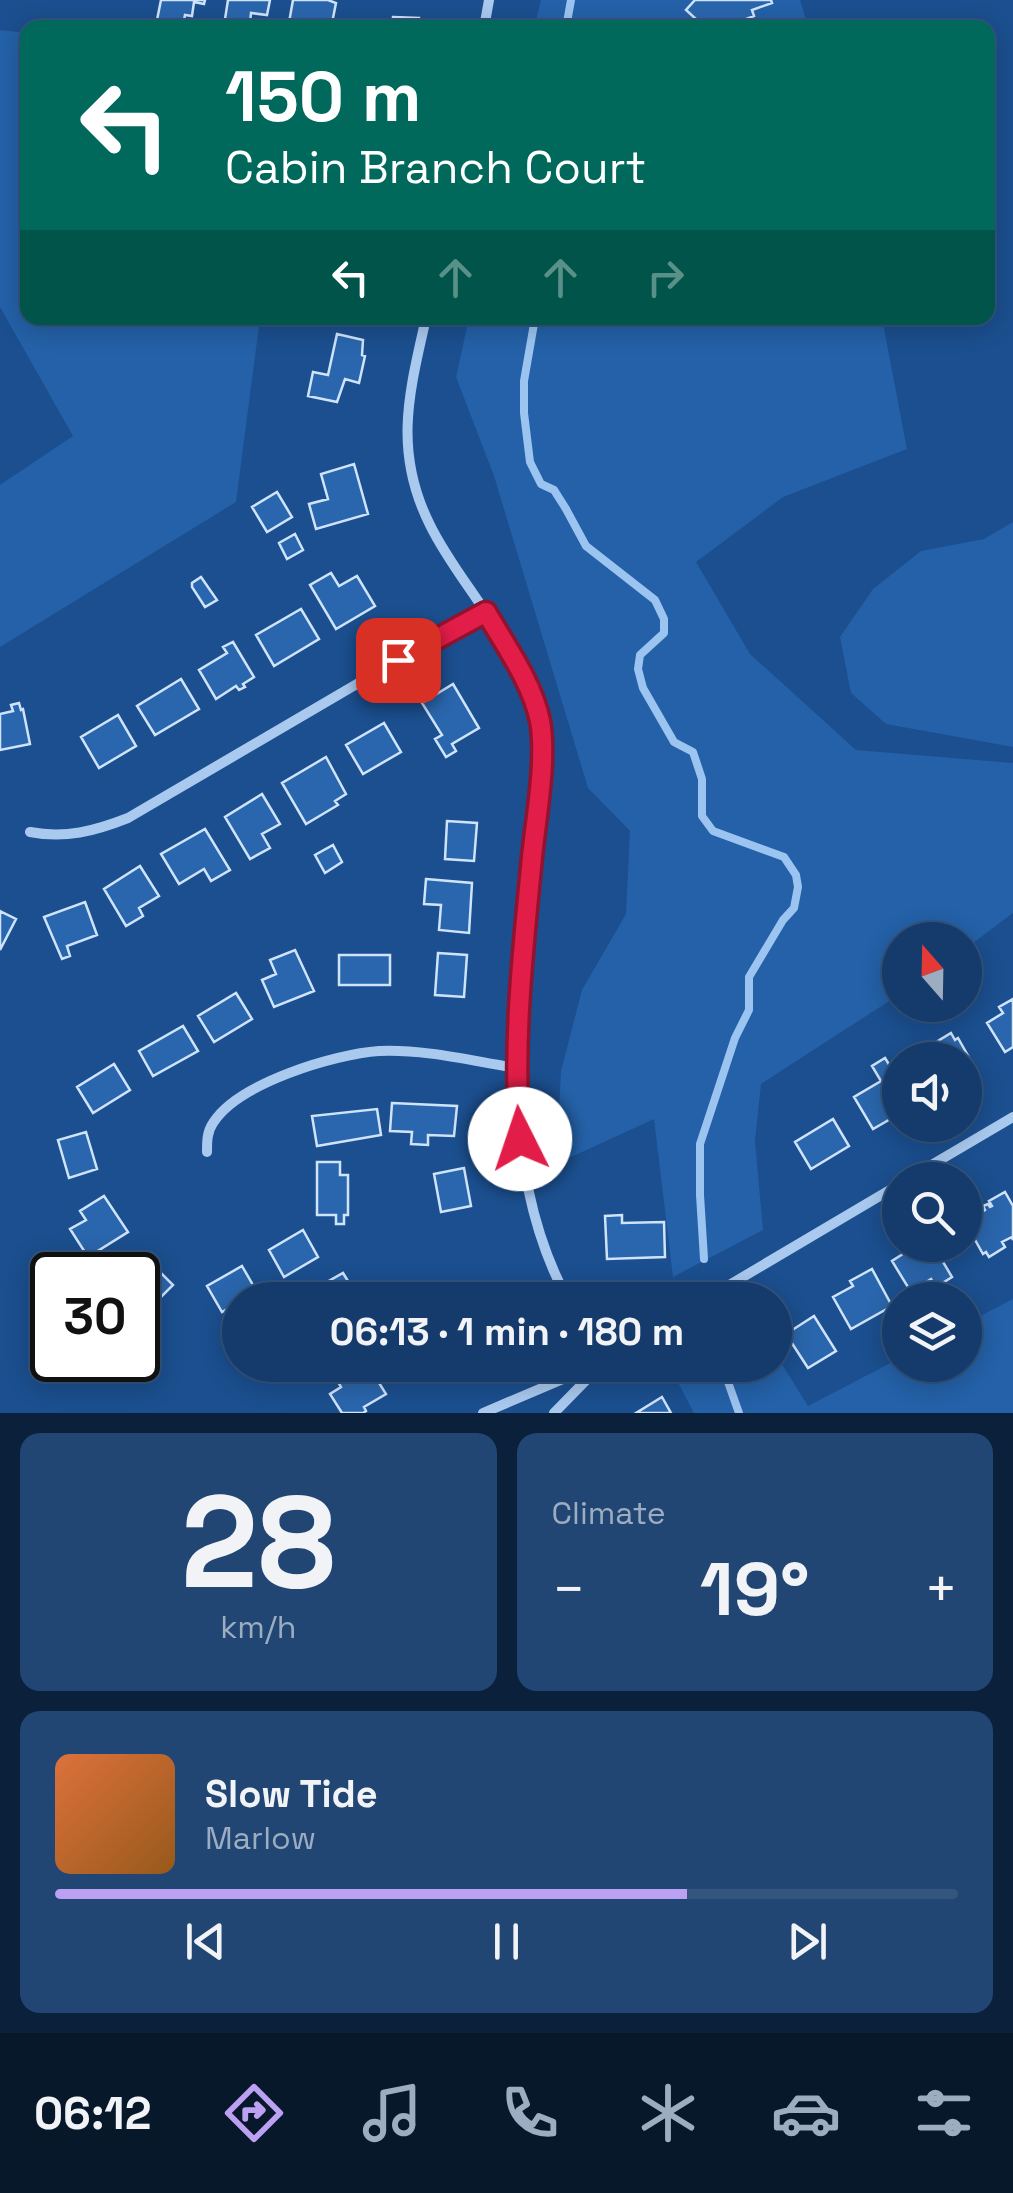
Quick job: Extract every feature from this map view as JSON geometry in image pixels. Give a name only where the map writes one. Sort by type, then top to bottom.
[{"type":"street","points":[[424,325],[406,421],[419,500],[430,526],[486,612],[528,687],[540,722],[542,738],[517,1068],[520,1139],[528,1184],[542,1247],[559,1282]]},
{"type":"street","points":[[30,832],[48,836],[76,834],[128,818],[486,612]]},
{"type":"street","points":[[208,1152],[211,1126],[244,1094],[322,1062],[395,1052],[517,1068]]},
{"type":"street","points":[[937,1162],[1013,1117]]},
{"type":"street","points":[[734,1282],[882,1194]]},
{"type":"street","points":[[483,1413],[557,1382]]},
{"type":"street","points":[[554,1413],[582,1382]]},
{"type":"shaded area","points":[[541,0],[800,0],[806,20],[536,20]]},
{"type":"shaded area","points":[[0,30],[20,32],[20,325],[259,325],[236,502],[0,647],[0,485],[73,436],[0,307]]},
{"type":"shaded area","points":[[467,325],[883,325],[907,449],[783,497],[696,562],[750,654],[856,750],[1013,763],[1013,913],[982,936],[982,922],[882,922],[882,1006],[761,1084],[755,1141],[763,1230],[673,1277],[654,1119],[556,1164],[561,1071],[582,990],[626,914],[630,831],[588,788],[494,476],[456,377]]},
{"type":"shaded area","points":[[1013,522],[1013,747],[886,724],[851,693],[840,637],[873,589],[921,551],[984,539]]},
{"type":"shaded area","points":[[1013,1299],[1013,1413],[694,1413],[678,1382],[792,1380],[808,1406],[882,1367],[882,1382],[982,1382],[982,1315]]},
{"type":"building","points":[[161,0],[205,0],[204,4],[194,2],[192,16],[185,15],[184,20],[157,20]]},
{"type":"building","points":[[228,0],[270,0],[267,15],[251,13],[250,20],[225,19]]},
{"type":"building","points":[[293,0],[336,3],[333,20],[289,20]]},
{"type":"building","points":[[695,0],[772,3],[752,10],[754,16],[744,20],[697,20],[686,10]]},
{"type":"building","points":[[393,17],[419,18],[419,20],[393,20]]},
{"type":"building","points":[[337,334],[363,340],[365,356],[359,383],[345,379],[337,402],[308,396],[313,372],[328,375]]},
{"type":"building","points":[[354,464],[368,514],[316,529],[309,504],[328,499],[321,474]]},
{"type":"building","points":[[277,492],[292,517],[267,532],[252,507]]},
{"type":"building","points":[[295,534],[303,550],[287,559],[279,543]]},
{"type":"building","points":[[331,573],[339,586],[357,576],[375,606],[336,629],[310,585]]},
{"type":"building","points":[[201,577],[217,600],[205,607],[192,587]]},
{"type":"building","points":[[301,609],[319,639],[274,666],[256,635]]},
{"type":"building","points":[[233,642],[254,677],[243,684],[245,687],[239,690],[236,686],[216,699],[199,670],[227,653],[223,647]]},
{"type":"building","points":[[181,679],[199,709],[155,735],[137,706]]},
{"type":"building","points":[[453,684],[479,728],[452,744],[456,751],[446,757],[435,739],[442,735],[422,703]]},
{"type":"building","points":[[19,703],[30,744],[0,750],[0,714],[13,711],[11,705]]},
{"type":"building","points":[[118,715],[136,746],[99,768],[81,737]]},
{"type":"building","points":[[384,723],[401,752],[363,774],[346,745]]},
{"type":"building","points":[[326,757],[346,794],[335,801],[338,805],[306,824],[282,783]]},
{"type":"building","points":[[262,794],[280,824],[262,834],[270,848],[250,859],[225,817]]},
{"type":"building","points":[[447,821],[477,823],[474,861],[445,859]]},
{"type":"building","points":[[205,829],[230,870],[211,881],[204,869],[179,884],[161,854]]},
{"type":"building","points":[[333,845],[342,862],[325,873],[315,855]]},
{"type":"building","points":[[140,866],[159,896],[139,908],[143,916],[126,926],[104,889]]},
{"type":"building","points":[[426,879],[472,883],[469,933],[439,930],[441,905],[424,904]]},
{"type":"building","points":[[85,902],[97,935],[67,946],[70,956],[62,959],[44,917]]},
{"type":"building","points":[[0,911],[16,919],[0,950]]},
{"type":"building","points":[[295,950],[314,991],[274,1007],[262,980],[276,974],[270,960]]},
{"type":"building","points":[[438,953],[467,955],[464,997],[435,995]]},
{"type":"building","points":[[339,955],[390,955],[390,985],[339,985]]},
{"type":"building","points":[[236,993],[252,1019],[214,1042],[198,1016]]},
{"type":"building","points":[[1013,999],[1013,1047],[1005,1052],[987,1023],[1003,1013],[999,1007]]},
{"type":"building","points":[[183,1026],[198,1051],[153,1076],[139,1051]]},
{"type":"building","points":[[951,1033],[960,1042],[936,1042]]},
{"type":"building","points":[[882,1060],[882,1124],[873,1129],[854,1097],[881,1081],[872,1066]]},
{"type":"building","points":[[114,1064],[130,1090],[93,1113],[77,1087]]},
{"type":"building","points":[[392,1103],[457,1106],[454,1136],[428,1135],[428,1145],[411,1144],[412,1132],[390,1131]]},
{"type":"building","points":[[377,1109],[381,1135],[317,1146],[312,1116]]},
{"type":"building","points":[[833,1119],[849,1146],[811,1169],[795,1142]]},
{"type":"building","points":[[86,1132],[97,1169],[69,1178],[58,1140]]},
{"type":"building","points":[[317,1162],[340,1162],[340,1175],[348,1175],[348,1215],[344,1215],[344,1224],[336,1224],[336,1215],[317,1215]]},
{"type":"building","points":[[464,1168],[471,1206],[441,1212],[434,1174]]},
{"type":"building","points":[[1005,1192],[1013,1206],[1013,1240],[1012,1237],[1002,1242],[1005,1247],[989,1257],[982,1252],[982,1212],[983,1206],[992,1206],[989,1201]]},
{"type":"building","points":[[104,1196],[128,1232],[96,1252],[85,1252],[70,1229],[86,1220],[80,1211]]},
{"type":"building","points":[[622,1215],[622,1223],[664,1222],[665,1257],[607,1259],[605,1216]]},
{"type":"building","points":[[303,1230],[318,1257],[284,1277],[269,1250]]},
{"type":"building","points":[[893,1262],[943,1262],[952,1277],[944,1282],[905,1282]]},
{"type":"building","points":[[242,1266],[251,1282],[222,1282],[222,1312],[207,1286]]},
{"type":"building","points":[[872,1269],[882,1288],[882,1312],[851,1329],[833,1297],[853,1286],[850,1281]]},
{"type":"building","points":[[160,1272],[173,1285],[160,1298]]},
{"type":"building","points":[[343,1273],[349,1282],[327,1282]]},
{"type":"building","points":[[814,1316],[836,1351],[808,1368],[792,1343],[792,1330]]},
{"type":"building","points":[[338,1382],[379,1382],[386,1394],[364,1407],[363,1413],[342,1413],[330,1394],[341,1387]]},
{"type":"building","points":[[662,1397],[671,1413],[636,1413]]},
{"type":"waterway","points":[[567,20],[571,0]]},
{"type":"waterway","points":[[534,325],[524,381],[530,462],[541,484],[554,490],[586,546],[655,600],[664,619],[664,633],[640,655],[638,669],[643,688],[674,742],[693,752],[702,779],[702,816],[713,831],[784,857],[796,875],[794,908],[749,977],[749,1010],[735,1038],[700,1144],[704,1259]]},
{"type":"waterway","points":[[728,1382],[739,1413]]},
{"type":"route","points":[[398,660],[486,612],[528,687],[540,722],[542,738],[517,1068],[520,1139]]}]
